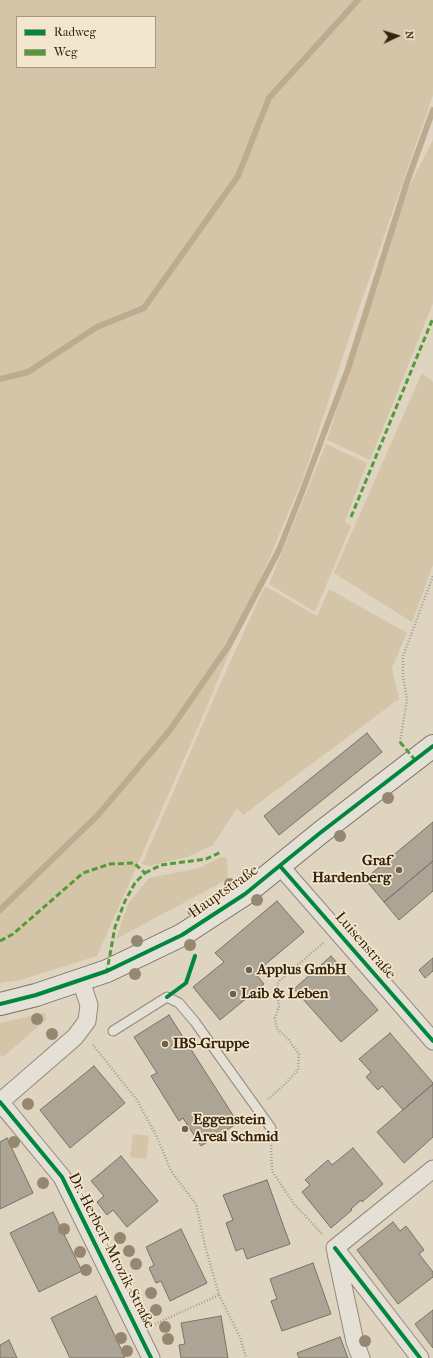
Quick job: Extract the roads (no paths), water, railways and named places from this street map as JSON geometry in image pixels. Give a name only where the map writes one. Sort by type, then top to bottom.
[{"type":"street","name":"Hauptstraße","points":[[0,1004],[81,981],[138,957],[182,935],[245,894],[320,832],[433,746]]},
{"type":"street","name":"Luisenstraße","points":[[280,866],[433,1040]]},
{"type":"street","points":[[0,1102],[75,1037],[88,1021],[89,1005],[81,981]]},
{"type":"street","name":"Dr.-Herbert-Mrozik-Straße","points":[[0,1102],[62,1177],[151,1358]]},
{"type":"street","points":[[335,1248],[433,1169]]},
{"type":"street","points":[[335,1248],[355,1342],[361,1358]]},
{"type":"street","points":[[335,1248],[420,1358]]},
{"type":"lane","points":[[113,1031],[167,997],[179,1003],[195,1022],[271,1128]]},
{"type":"waterway","points":[[0,379],[28,372],[97,327],[144,308],[238,176],[269,98],[358,0]]},
{"type":"waterway","points":[[0,910],[98,815],[170,730],[229,645],[279,550],[302,492],[348,369],[407,182],[433,110]]},
{"type":"place","name":"Graf Hardenberg","points":[[399,870]]},
{"type":"place","name":"Applus GmbH","points":[[249,970]]},
{"type":"place","name":"Laib & Leben","points":[[233,994]]},
{"type":"place","name":"IBS-Gruppe","points":[[165,1044]]},
{"type":"place","name":"Eggenstein Areal Schmid","points":[[185,1129]]}]
